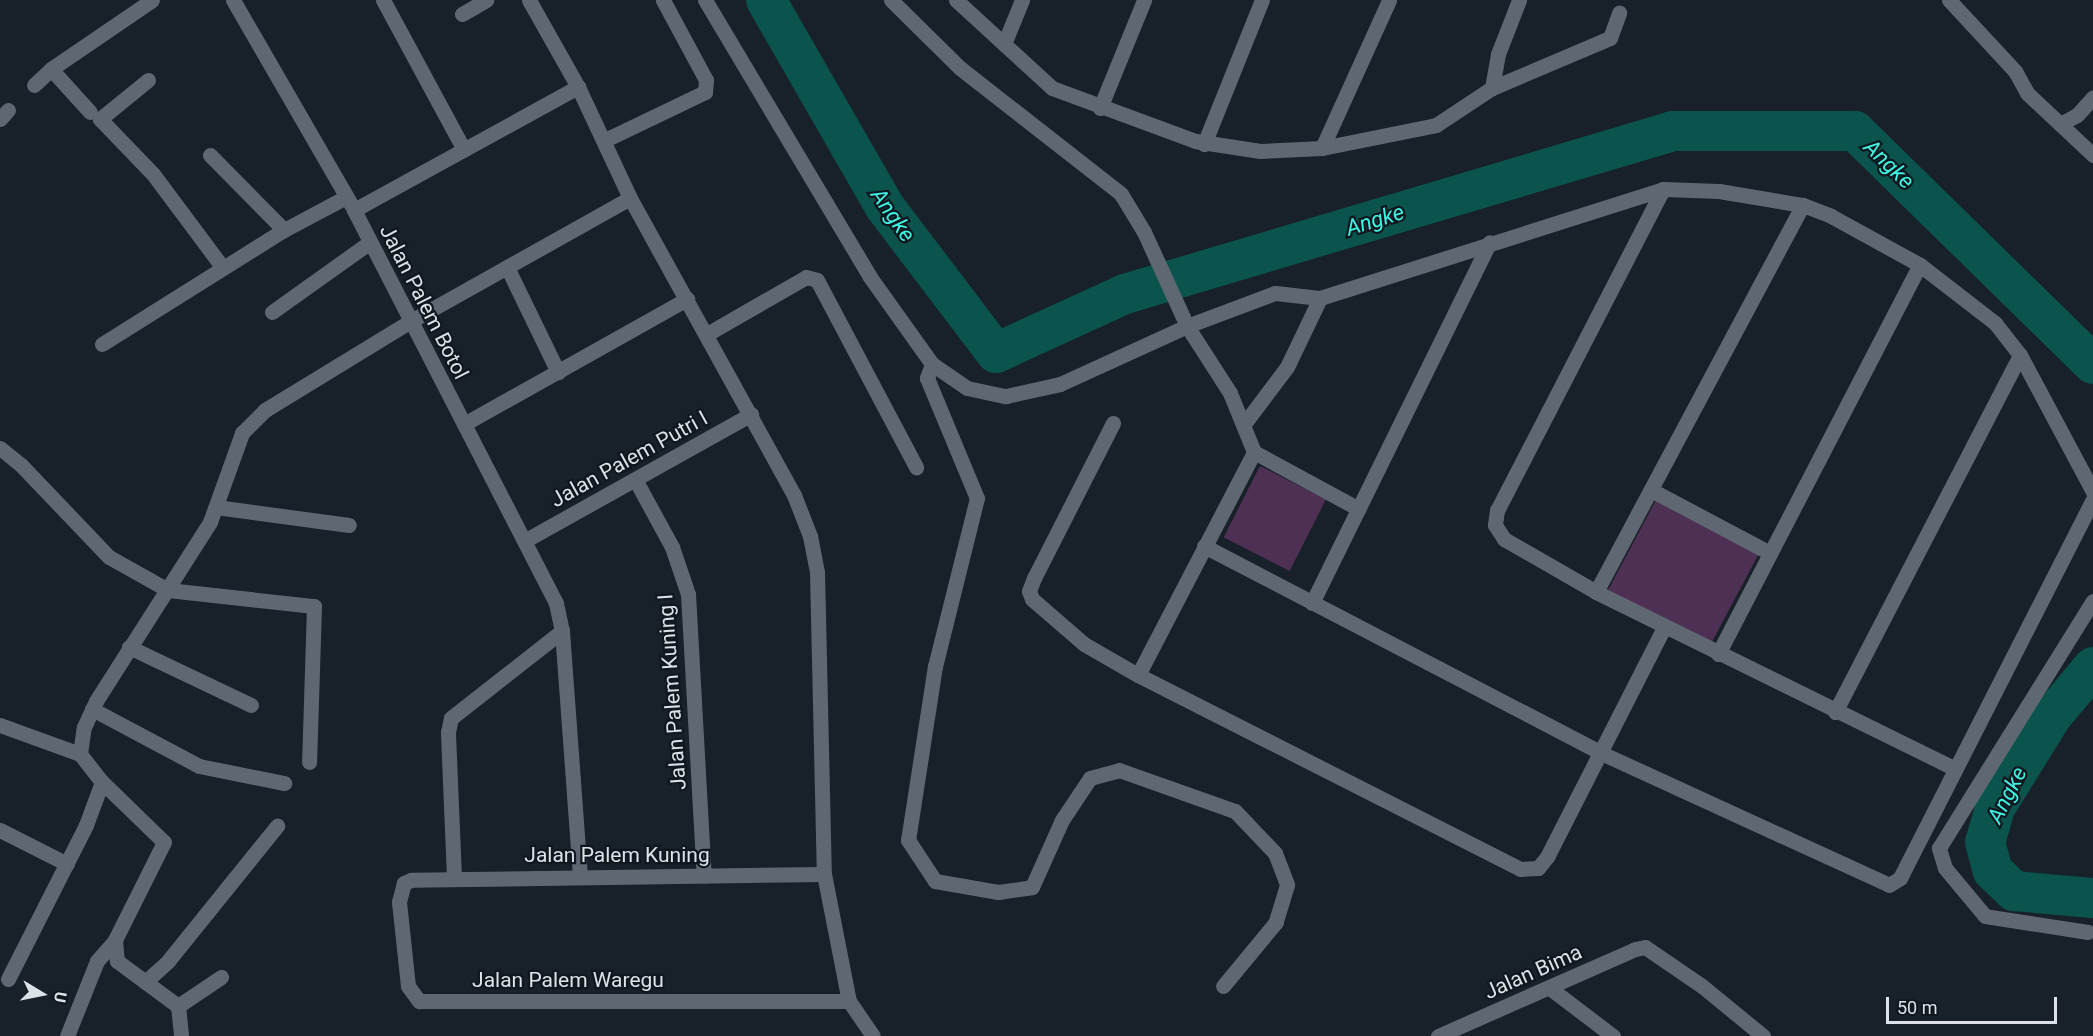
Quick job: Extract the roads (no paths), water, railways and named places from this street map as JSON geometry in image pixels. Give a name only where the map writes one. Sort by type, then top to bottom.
[{"type":"street","points":[[34,85],[51,69],[152,0]]},
{"type":"street","name":"Jalan Palem Botol","points":[[233,0],[350,203],[409,322],[526,540],[556,603],[562,631],[580,875]]},
{"type":"street","points":[[383,0],[464,150]]},
{"type":"street","points":[[462,14],[486,0]]},
{"type":"street","points":[[529,0],[578,87],[605,140],[630,198],[752,414],[794,495],[810,536],[817,572],[824,874],[849,1000],[873,1036]]},
{"type":"street","points":[[605,140],[705,92],[706,80],[663,0]]},
{"type":"street","points":[[705,0],[870,277],[932,364],[967,388],[1006,396],[1060,384],[1184,321],[1275,293],[1320,298],[1490,242],[1663,189],[1719,190],[1803,205],[1920,265],[1995,323],[2020,355],[2093,492]]},
{"type":"street","points":[[891,0],[960,68],[1121,194],[1144,232],[1184,321],[1230,393],[1254,452],[1359,509]]},
{"type":"street","points":[[956,0],[1052,88],[1100,108],[1204,144],[1260,151],[1322,148],[1436,125],[1492,88],[1610,38],[1619,13]]},
{"type":"street","points":[[1004,44],[1022,0]]},
{"type":"street","points":[[1100,108],[1144,0]]},
{"type":"street","points":[[1204,144],[1262,0]]},
{"type":"street","points":[[1322,148],[1389,0]]},
{"type":"street","points":[[1492,88],[1498,54],[1519,0]]},
{"type":"street","points":[[1949,0],[2015,70],[2027,93],[2093,155]]},
{"type":"street","points":[[51,69],[90,112]]},
{"type":"street","points":[[148,80],[100,119],[153,174],[223,268]]},
{"type":"street","points":[[102,344],[284,230],[350,203],[464,150],[578,87]]},
{"type":"street","points":[[2060,124],[2077,115],[2093,97]]},
{"type":"street","points":[[210,155],[284,230]]},
{"type":"street","points":[[1663,189],[1497,510],[1495,525],[1504,539],[1596,592],[1835,712],[1954,768]]},
{"type":"street","points":[[80,754],[82,734],[92,709],[129,647],[168,590],[216,507],[242,433],[265,410],[409,322],[630,198]]},
{"type":"street","points":[[1596,592],[1653,490],[1803,205]]},
{"type":"street","points":[[272,312],[370,242]]},
{"type":"street","points":[[1312,603],[1490,242]]},
{"type":"street","points":[[1718,654],[1768,552],[1920,265]]},
{"type":"street","points":[[507,267],[558,372]]},
{"type":"street","points":[[707,334],[806,277],[817,280],[916,467]]},
{"type":"street","points":[[1244,424],[1287,367],[1320,298]]},
{"type":"street","points":[[464,424],[687,299]]},
{"type":"street","points":[[1835,712],[2020,355]]},
{"type":"street","points":[[932,364],[927,378],[977,498],[936,666],[908,840],[935,881],[998,892],[1032,886],[1062,820],[1090,778],[1119,770],[1235,811],[1275,853],[1287,885],[1276,922],[1222,986]]},
{"type":"street","name":"Jalan Palem Putri I","points":[[526,540],[636,481],[752,414]]},
{"type":"street","points":[[1113,423],[1029,591],[1032,599],[1084,644],[1138,675],[1520,869],[1538,868],[1547,857],[1664,627]]},
{"type":"street","points":[[0,448],[21,465],[109,557],[168,590],[314,606],[309,762]]},
{"type":"street","points":[[1138,675],[1254,452]]},
{"type":"street","name":"Jalan Palem Kuning I","points":[[636,481],[672,547],[688,594],[704,876]]},
{"type":"street","points":[[1653,490],[1768,552]]},
{"type":"street","points":[[1204,546],[1599,752],[1889,885],[1900,878],[1954,768],[2093,500]]},
{"type":"street","points":[[216,507],[349,525]]},
{"type":"street","points":[[2088,932],[1985,916],[1945,868],[1940,848],[2093,601]]},
{"type":"street","points":[[454,877],[448,732],[451,718],[562,631]]},
{"type":"street","points":[[129,647],[251,705]]},
{"type":"street","points":[[92,709],[199,766],[284,783]]},
{"type":"street","points":[[0,725],[80,754],[102,782],[164,842],[115,940],[97,961],[67,1036]]},
{"type":"street","points":[[8,979],[67,864],[102,782]]},
{"type":"street","points":[[145,982],[168,961],[277,826]]},
{"type":"street","points":[[0,830],[67,864]]},
{"type":"street","name":"Jalan Palem Kuning","points":[[411,880],[580,875],[824,874]]},
{"type":"street","name":"Jalan Palem Waregu","points":[[411,880],[404,883],[399,902],[408,986],[419,1000],[849,1000]]},
{"type":"street","points":[[115,940],[117,961],[178,1005],[181,1036]]},
{"type":"street","name":"Jalan Bima","points":[[1438,1036],[1462,1032],[1635,949],[1646,947],[1702,986],[1763,1036]]},
{"type":"street","points":[[178,1005],[221,977]]},
{"type":"street","points":[[1551,989],[1613,1036]]},
{"type":"waterway","name":"Angke","points":[[766,0],[885,207],[996,353],[1125,294],[1673,131],[1855,131],[2093,364]]},
{"type":"waterway","name":"Angke","points":[[2093,667],[2052,716],[1995,808],[1985,842],[1993,871],[2014,891],[2093,898]]}]
